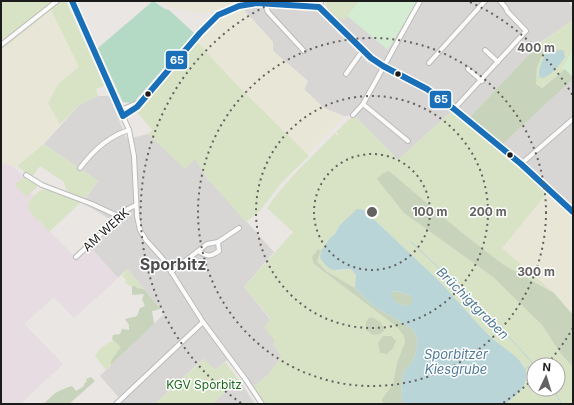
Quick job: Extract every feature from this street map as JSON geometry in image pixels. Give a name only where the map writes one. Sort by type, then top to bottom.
[{"type":"street","points":[[1,45],[57,1]]},
{"type":"street","points":[[72,1],[129,130],[134,156],[136,205],[140,230],[146,240],[163,259],[203,322],[262,404]]},
{"type":"street","points":[[313,6],[316,1]]},
{"type":"street","points":[[320,8],[321,1]]},
{"type":"street","points":[[353,115],[363,104],[420,1]]},
{"type":"street","points":[[429,63],[485,1]]},
{"type":"street","points":[[454,109],[482,81],[526,31],[507,11],[500,1]]},
{"type":"street","points":[[123,116],[131,112],[215,17],[231,8],[249,3],[313,6],[320,8],[371,58],[427,89],[454,109],[521,164],[573,212]]},
{"type":"street","points":[[265,4],[268,12],[304,50]]},
{"type":"street","points":[[346,74],[363,50]]},
{"type":"street","points":[[485,50],[498,62]]},
{"type":"street","points":[[468,68],[482,81]]},
{"type":"street","points":[[121,110],[140,102]]},
{"type":"street","points":[[363,104],[408,141]]},
{"type":"street","points":[[521,164],[572,121]]},
{"type":"street","points":[[80,168],[89,156],[104,144],[129,130]]},
{"type":"street","points":[[26,175],[42,185],[63,192],[120,217]]},
{"type":"street","name":"AM WERK","points":[[76,257],[128,209],[136,205]]},
{"type":"street","points":[[171,272],[207,244],[218,242],[239,228]]},
{"type":"street","points":[[198,251],[204,255],[211,256],[219,251],[218,242]]},
{"type":"street","points":[[116,404],[203,322]]},
{"type":"shaded area","points":[[161,1],[235,2],[215,12],[197,13],[172,8]]},
{"type":"shaded area","points":[[325,1],[568,1],[573,8],[573,19],[541,42],[470,117],[435,91],[379,61],[369,53],[337,21],[328,9]]},
{"type":"shaded area","points":[[260,6],[316,10],[367,62],[422,88],[452,111],[398,160],[354,115],[344,116],[324,108],[304,89],[308,81],[273,51],[273,42],[243,9]]},
{"type":"shaded area","points":[[243,9],[273,42],[273,51],[308,81],[304,90],[324,108],[344,116],[307,155],[235,83],[196,41],[217,19]]},
{"type":"shaded area","points":[[51,10],[79,67],[59,83],[49,103],[60,124],[44,144],[14,167],[1,162],[1,50]]},
{"type":"shaded area","points":[[573,79],[573,206],[503,144]]},
{"type":"shaded area","points":[[98,96],[109,96],[127,139],[148,134],[185,168],[195,158],[207,178],[274,252],[244,287],[271,320],[275,341],[273,344],[282,356],[269,374],[254,386],[232,356],[215,370],[203,359],[155,404],[120,404],[122,401],[100,376],[165,313],[127,269],[118,278],[91,248],[118,224],[81,202],[98,181],[44,144],[79,105]]},
{"type":"shaded area","points":[[1,162],[14,167],[24,177],[20,181],[34,196],[29,200],[29,207],[37,221],[38,220],[73,255],[86,243],[118,278],[74,318],[54,297],[24,324],[63,364],[20,404],[1,404]]},
{"type":"shaded area","points":[[547,193],[573,217],[573,315],[554,293],[502,248]]},
{"type":"shaded area","points":[[239,380],[255,404],[212,404]]},
{"type":"green space","points":[[1,1],[66,1],[104,86],[96,89],[98,96],[79,105],[60,124],[48,103],[59,83],[79,67],[51,10],[1,50]]},
{"type":"green space","points":[[153,1],[169,10],[194,33],[135,101],[131,103],[123,102],[98,48]]},
{"type":"green space","points":[[325,1],[359,1],[344,20],[340,17],[337,21],[328,9]]},
{"type":"green space","points":[[359,1],[417,1],[388,50],[347,16]]},
{"type":"green space","points":[[573,19],[573,77],[565,69],[541,88],[536,84],[537,67],[545,50],[539,44]]},
{"type":"green space","points":[[196,41],[235,83],[309,156],[282,182],[260,211],[246,222],[207,178],[195,159],[185,169],[148,134],[152,130],[136,111]]},
{"type":"green space","points":[[539,44],[545,50],[537,67],[536,84],[542,88],[565,69],[573,77],[573,79],[503,144],[470,117]]},
{"type":"green space","points":[[571,53],[573,54],[573,77],[565,69],[561,68]]},
{"type":"green space","points":[[452,111],[520,167],[547,193],[502,248],[554,293],[504,265],[461,232],[404,213],[493,277],[542,325],[564,357],[526,357],[526,375],[523,364],[493,339],[467,313],[440,282],[364,210],[339,226],[335,234],[331,237],[320,258],[337,271],[351,269],[356,275],[355,288],[326,271],[317,261],[321,251],[318,249],[314,264],[397,327],[404,336],[405,342],[397,363],[393,384],[383,399],[383,404],[266,404],[254,386],[269,374],[282,356],[273,344],[275,341],[264,327],[271,319],[244,287],[293,232],[267,208],[291,178],[335,133],[338,136],[336,132],[354,115],[398,160]]},
{"type":"green space","points":[[44,144],[98,181],[84,199],[68,192],[64,182],[40,166],[32,177],[17,166]]},
{"type":"green space","points":[[389,171],[461,232],[504,265],[554,293],[573,315],[573,367],[566,359],[566,357],[561,354],[542,325],[493,277],[404,213],[377,179],[383,173]]},
{"type":"green space","points":[[24,177],[37,185],[37,187],[26,197],[15,185]]},
{"type":"green space","points":[[45,189],[81,202],[49,232],[39,220],[37,221],[29,208],[29,202],[31,199],[39,191]]},
{"type":"green space","points":[[318,249],[321,251],[317,261],[326,271],[355,288],[372,305],[414,331],[417,339],[417,347],[413,360],[406,369],[402,379],[403,404],[383,404],[382,399],[393,384],[397,363],[405,342],[404,336],[397,327],[314,264],[312,257]]},
{"type":"green space","points":[[127,269],[144,289],[137,288],[134,285],[132,287],[125,283],[126,280],[122,276]]},
{"type":"green space","points":[[134,285],[137,288],[144,289],[161,309],[152,311],[154,324],[111,365],[111,361],[121,347],[112,339],[113,335],[120,334],[122,329],[129,330],[129,325],[125,319],[137,316],[140,308],[145,306],[142,299],[143,294],[132,295],[132,287]]},
{"type":"green space","points":[[393,291],[412,296],[412,301],[409,306],[400,304],[394,300],[390,295]]},
{"type":"green space","points":[[370,317],[383,325],[384,331],[380,334],[373,335],[366,330],[366,322]]},
{"type":"green space","points":[[383,336],[391,336],[396,341],[393,348],[387,354],[380,353],[378,343]]},
{"type":"green space","points":[[114,340],[122,347],[111,361],[111,365],[106,370],[95,356],[103,346]]},
{"type":"green space","name":"KGV Sporbitz","points":[[204,359],[215,370],[225,362],[239,380],[212,404],[155,404]]},
{"type":"green space","points":[[566,359],[573,367],[573,404],[505,404],[518,393],[525,378],[526,397],[566,397]]},
{"type":"green space","points":[[91,377],[95,381],[69,404],[42,404],[58,391],[65,388],[72,386],[76,391],[84,386],[87,381],[86,379]]},
{"type":"water","points":[[564,51],[565,57],[560,64],[548,76],[540,78],[540,68],[546,52]]},
{"type":"water","name":"Sporbitzer Kiesgrube","points":[[357,209],[364,210],[439,281],[497,343],[517,358],[524,368],[526,378],[523,387],[517,395],[505,404],[403,404],[402,380],[405,371],[413,360],[416,351],[416,335],[411,328],[372,305],[355,288],[356,275],[351,269],[331,269],[320,258],[321,251],[335,234],[339,226]],"holes":[[[393,291],[412,296],[412,301],[409,306],[398,303],[391,295]]]},
{"type":"waterway","name":"Brüchigtgraben","points":[[410,241],[490,317],[527,357]]},
{"type":"waterway","name":"Brüchigtgraben","points":[[558,397],[562,404]]},
{"type":"transit line","name":"65","points":[[72,1],[123,116],[137,107],[200,33],[218,15],[239,6],[257,3],[319,7],[371,58],[427,89],[454,109],[521,164],[573,212]]},
{"type":"district","name":"Sporbitz","points":[[173,264]]}]
